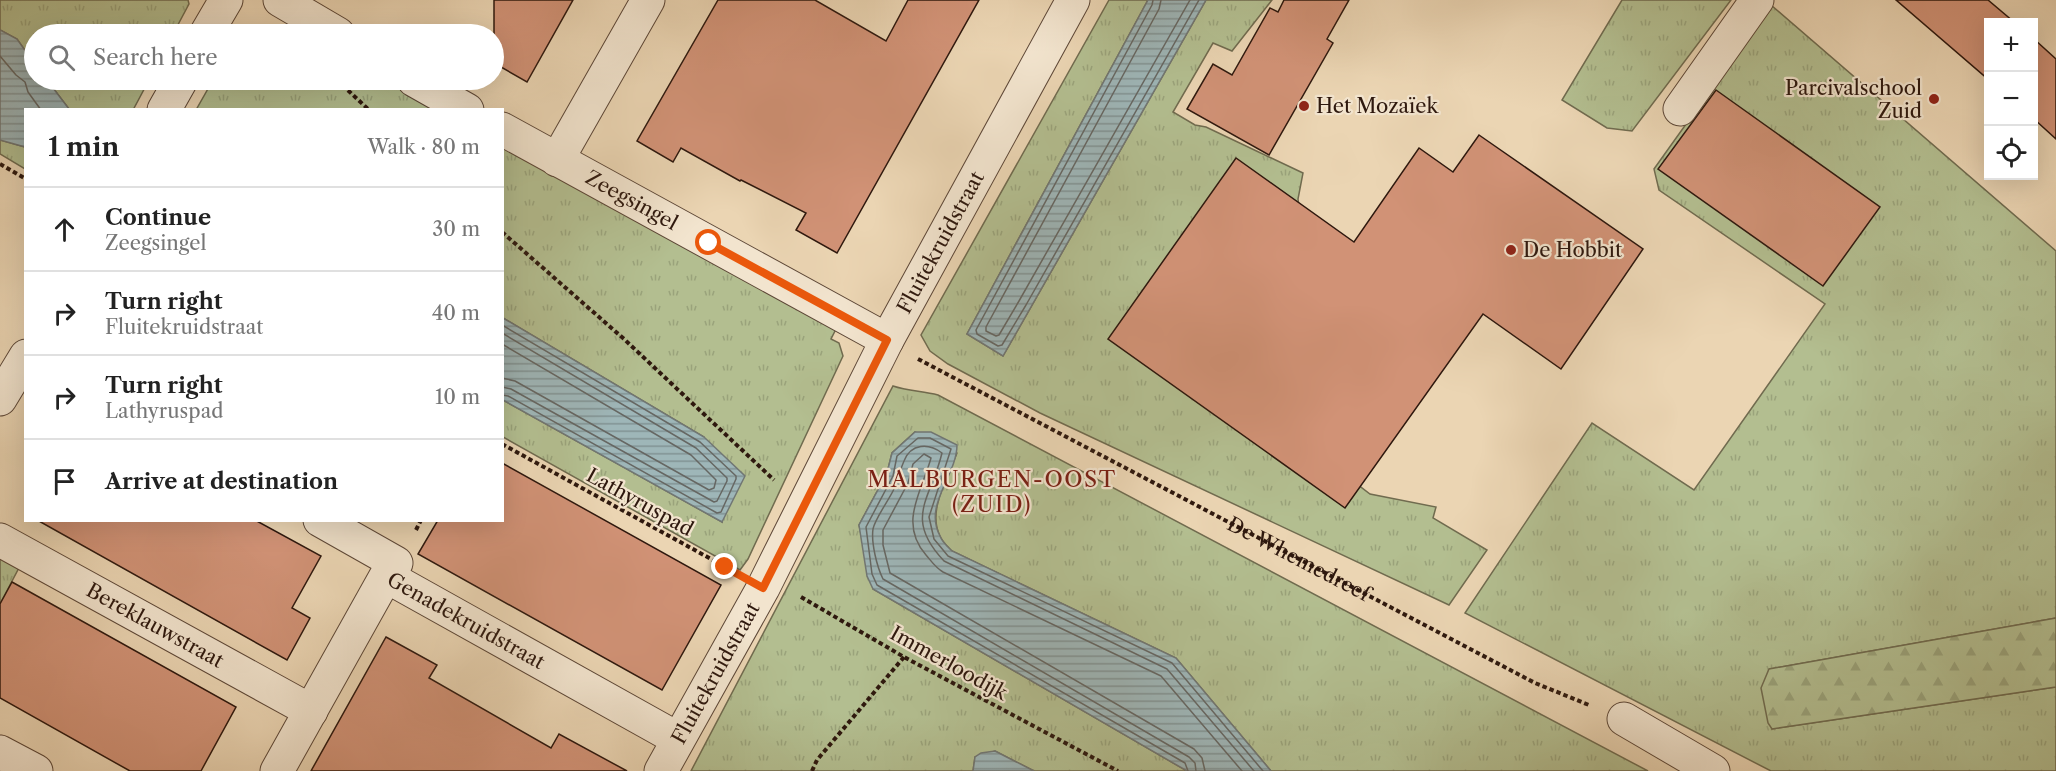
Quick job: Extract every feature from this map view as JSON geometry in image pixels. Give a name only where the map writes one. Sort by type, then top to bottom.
[{"type":"street","points":[[212,24],[226,0]]},
{"type":"street","points":[[280,0],[321,24]]},
{"type":"street","points":[[558,160],[648,0]]},
{"type":"street","name":"Fluitekruidstraat","points":[[661,771],[765,583],[887,340],[1073,0]]},
{"type":"street","points":[[1680,109],[1757,0]]},
{"type":"street","points":[[165,108],[175,90]]},
{"type":"street","points":[[432,90],[463,108]]},
{"type":"street","name":"Zeegsingel","points":[[504,130],[887,340]]},
{"type":"street","points":[[324,522],[396,563]]},
{"type":"street","name":"Bereklauwstraat","points":[[0,540],[311,711]]},
{"type":"street","name":"Genadekruidstraat","points":[[278,771],[386,576],[678,739]]},
{"type":"street","points":[[1624,719],[1713,771]]},
{"type":"street","points":[[0,752],[36,771]]},
{"type":"path","points":[[348,90],[367,108]]},
{"type":"path","points":[[0,164],[24,178]]},
{"type":"path","points":[[504,234],[624,339],[803,507]]},
{"type":"path","name":"De Whemedreef","points":[[887,340],[938,371],[1534,683],[1624,719]]},
{"type":"path","name":"Lathyruspad","points":[[504,445],[765,583]]},
{"type":"path","name":"Immerloodijk","points":[[765,583],[1118,771]]},
{"type":"path","points":[[812,771],[817,759],[904,657]]},
{"type":"green space","points":[[0,0],[188,0],[189,4],[178,24],[24,24],[24,49],[17,39],[0,30]]},
{"type":"green space","points":[[1109,0],[1148,0],[967,334],[1003,356],[1206,0],[1272,0],[1232,51],[1213,43],[1173,112],[1195,125],[1206,127],[1303,173],[1298,199],[1335,467],[1370,494],[1436,507],[1433,518],[1487,550],[1449,605],[1040,413],[948,364],[930,351],[921,335]]},
{"type":"green space","points":[[1622,0],[1731,0],[1632,131],[1607,128],[1562,100]]},
{"type":"green space","points":[[1771,5],[2056,251],[2056,618],[1770,669],[1772,729],[2056,687],[2056,771],[1771,771],[1465,613],[1592,423],[1694,490],[1825,304],[1659,190],[1654,169]]},
{"type":"green space","points":[[55,90],[144,90],[134,108],[68,108]]},
{"type":"green space","points":[[207,90],[405,90],[438,108],[197,108]]},
{"type":"green space","points":[[0,140],[24,147],[24,168],[0,154]]},
{"type":"green space","points":[[504,146],[836,329],[831,339],[839,343],[843,356],[748,559],[740,570],[504,438],[504,401],[722,522],[704,437],[504,319]]},
{"type":"green space","points":[[893,386],[938,395],[1648,771],[1271,771],[1176,658],[952,551],[941,538],[936,516],[940,494],[957,453],[915,432],[892,453],[887,473],[859,525],[873,589],[1187,771],[1034,771],[995,751],[975,757],[973,771],[691,771]]},
{"type":"green space","points":[[0,550],[22,562],[0,604]]},
{"type":"green space","points":[[2056,618],[2056,687],[1772,729],[1768,723],[1761,688],[1769,669]]},
{"type":"water","points":[[1148,0],[1206,0],[1003,356],[967,334]]},
{"type":"water","points":[[0,30],[17,39],[24,49],[24,90],[55,90],[68,108],[24,108],[24,147],[0,140]]},
{"type":"water","points":[[504,319],[704,437],[745,476],[722,522],[504,401]]},
{"type":"water","points":[[915,432],[931,432],[957,445],[956,456],[935,513],[941,538],[952,551],[1176,658],[1271,771],[1187,771],[873,589],[867,576],[859,525],[887,473],[892,453]]},
{"type":"water","points":[[995,751],[1034,771],[973,771],[975,757],[981,753]]},
{"type":"building","points":[[494,0],[573,0],[527,82],[504,69],[504,24],[494,24]]},
{"type":"building","points":[[718,0],[815,0],[886,41],[908,0],[979,0],[837,253],[796,230],[806,213],[740,181],[681,148],[673,162],[637,141]]},
{"type":"building","points":[[1284,0],[1349,0],[1327,39],[1333,43],[1269,155],[1187,109],[1213,64],[1232,75],[1270,8],[1278,12]]},
{"type":"building","points":[[1896,0],[1988,0],[2009,18],[1984,18],[1984,76]]},
{"type":"building","points":[[2038,43],[2056,59],[2056,139],[2038,123]]},
{"type":"building","points":[[1716,90],[1880,207],[1823,286],[1658,169]]},
{"type":"building","points":[[1479,135],[1643,249],[1561,369],[1483,314],[1345,508],[1108,339],[1236,158],[1354,242],[1419,148],[1453,172]]},
{"type":"building","points":[[504,464],[721,585],[662,690],[418,554],[437,522],[504,522]]},
{"type":"building","points":[[41,522],[259,522],[321,556],[292,608],[310,618],[287,660]]},
{"type":"building","points":[[12,582],[236,707],[201,771],[130,771],[0,698],[0,604]]},
{"type":"building","points":[[386,637],[437,665],[429,678],[551,748],[559,734],[627,771],[311,771]]},
{"type":"place","name":"Parcivalschool Zuid","points":[[1934,99]]},
{"type":"place","name":"Het Mozaïek","points":[[1304,106]]},
{"type":"place","name":"De Hobbit","points":[[1511,250]]},
{"type":"district","name":"MALBURGEN-OOST (ZUID)","points":[[992,492]]},
{"type":"route","points":[[709,243],[887,340],[763,588],[725,567]]}]
